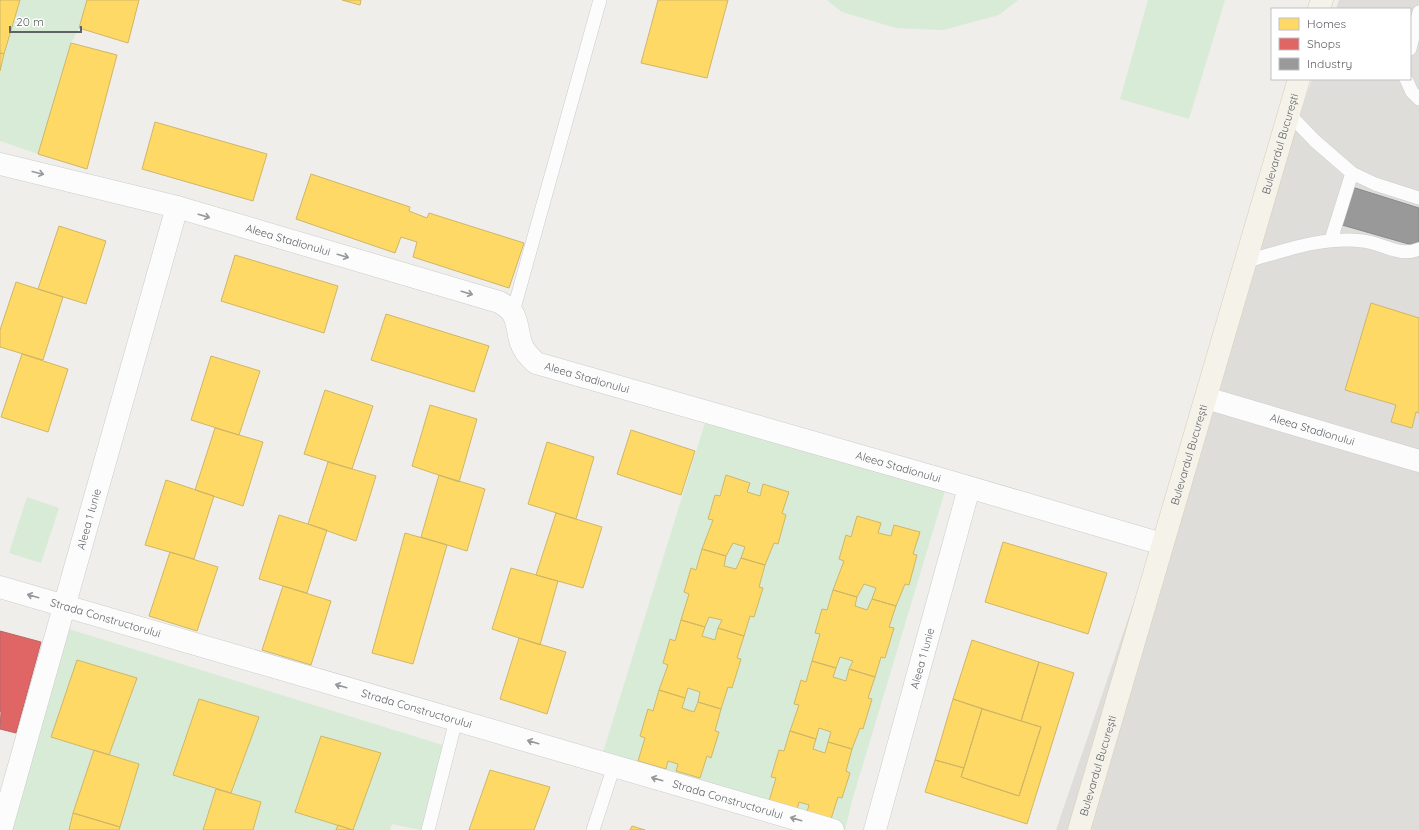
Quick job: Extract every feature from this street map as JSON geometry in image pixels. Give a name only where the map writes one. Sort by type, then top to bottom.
[{"type":"main road","name":"Bulevardul București","points":[[1079,830],[1162,544],[1247,262],[1299,80]]},
{"type":"street","name":"Aleea Stadionului","points":[[0,164],[177,208],[498,302],[513,312],[517,320],[521,344],[527,354],[536,363],[1162,544]]},
{"type":"street","name":"Aleea 1 Iunie","points":[[1,830],[177,208]]},
{"type":"street","name":"Aleea Stadionului","points":[[1206,398],[1419,461]]},
{"type":"street","name":"Aleea 1 Iunie","points":[[875,830],[969,488]]},
{"type":"street","name":"Strada Constructorului","points":[[0,587],[833,830]]},
{"type":"lane","points":[[513,312],[600,0]]},
{"type":"lane","points":[[1411,45],[1419,12]]},
{"type":"lane","points":[[1406,80],[1412,92],[1419,99]]},
{"type":"lane","points":[[1289,114],[1315,141],[1352,173],[1375,184],[1419,198]]},
{"type":"lane","points":[[1331,240],[1352,173]]},
{"type":"lane","points":[[1247,262],[1298,247],[1331,240],[1364,241],[1404,253],[1419,249]]},
{"type":"lane","points":[[428,830],[456,720]]},
{"type":"lane","points":[[593,830],[614,766]]},
{"type":"shaded area","points":[[1339,0],[1419,0],[1419,830],[1056,830],[1312,80],[1411,80],[1411,8],[1336,8]]},
{"type":"green space","points":[[20,0],[87,0],[79,28],[71,43],[38,154],[0,141],[0,71]]},
{"type":"green space","points":[[827,0],[1018,0],[999,15],[943,30],[896,28],[842,12]]},
{"type":"green space","points":[[1148,0],[1225,0],[1189,119],[1120,99]]},
{"type":"green space","points":[[708,413],[948,481],[852,801],[845,830],[833,830],[600,762]]},
{"type":"green space","points":[[27,497],[59,508],[41,563],[9,553]]},
{"type":"green space","points":[[59,626],[449,747],[428,830],[420,830],[392,824],[390,830],[1,830]]},
{"type":"building: Homes","points":[[0,0],[20,0],[4,54],[0,53]]},
{"type":"building: Homes","points":[[87,0],[139,0],[128,43],[79,28]]},
{"type":"building: Homes","points":[[342,0],[361,0],[360,5]]},
{"type":"building: Homes","points":[[658,0],[728,0],[707,78],[641,63]]},
{"type":"building: Homes","points":[[71,43],[117,55],[87,169],[38,154]]},
{"type":"building: Homes","points":[[0,53],[4,54],[0,71]]},
{"type":"building: Homes","points":[[155,122],[267,154],[253,201],[142,169]]},
{"type":"building: Homes","points":[[311,174],[410,207],[409,211],[427,218],[429,213],[524,243],[509,288],[413,257],[417,242],[401,237],[395,253],[296,219]]},
{"type":"building: Homes","points":[[59,226],[106,241],[86,304],[38,289]]},
{"type":"building: Homes","points":[[235,255],[338,286],[324,333],[221,301]]},
{"type":"building: Homes","points":[[16,282],[63,297],[43,360],[0,347],[0,330]]},
{"type":"building: Homes","points":[[1371,303],[1419,318],[1419,413],[1416,412],[1412,428],[1391,422],[1396,405],[1345,390]]},
{"type":"building: Homes","points":[[386,314],[489,346],[474,392],[371,360]]},
{"type":"building: Homes","points":[[22,354],[68,369],[48,432],[1,417]]},
{"type":"building: Homes","points":[[211,356],[260,371],[239,435],[191,420]]},
{"type":"building: Homes","points":[[325,390],[373,406],[352,469],[304,454]]},
{"type":"building: Homes","points":[[430,405],[477,419],[459,482],[412,466]]},
{"type":"building: Homes","points":[[215,428],[263,442],[243,506],[195,490]]},
{"type":"building: Homes","points":[[631,430],[695,451],[681,495],[617,474]]},
{"type":"building: Homes","points":[[547,442],[594,457],[576,519],[528,504]]},
{"type":"building: Homes","points":[[328,462],[376,476],[356,541],[308,524]]},
{"type":"building: Homes","points":[[439,475],[485,489],[467,551],[421,537]]},
{"type":"building: Homes","points":[[726,475],[750,483],[747,492],[760,496],[763,484],[789,492],[782,513],[786,515],[778,544],[774,543],[765,565],[741,558],[745,547],[733,543],[726,556],[702,549],[713,520],[708,519],[715,495],[720,496]]},
{"type":"building: Homes","points":[[166,480],[214,496],[194,559],[145,545]]},
{"type":"building: Homes","points":[[556,513],[602,527],[583,588],[536,575]]},
{"type":"building: Homes","points":[[279,515],[327,530],[307,593],[259,579]]},
{"type":"building: Homes","points":[[857,516],[881,523],[878,533],[891,536],[894,525],[920,532],[913,554],[917,555],[909,585],[905,584],[896,606],[872,599],[876,588],[864,584],[857,597],[833,590],[844,561],[839,559],[846,535],[851,537]]},
{"type":"building: Homes","points":[[405,533],[447,545],[413,664],[372,653]]},
{"type":"building: Homes","points":[[1003,542],[1107,573],[1088,634],[985,602]]},
{"type":"building: Homes","points":[[702,549],[726,556],[724,566],[736,569],[741,558],[765,565],[759,587],[763,588],[754,617],[750,616],[744,636],[718,628],[722,620],[709,617],[705,627],[681,620],[689,594],[684,592],[691,568],[696,570]]},
{"type":"building: Homes","points":[[170,552],[218,567],[197,631],[149,616]]},
{"type":"building: Homes","points":[[511,568],[558,581],[540,645],[492,629]]},
{"type":"building: Homes","points":[[283,586],[331,601],[311,665],[262,650]]},
{"type":"building: Homes","points":[[833,590],[857,597],[855,606],[867,610],[872,599],[896,606],[889,627],[894,628],[885,658],[881,657],[875,677],[849,669],[853,661],[840,657],[836,668],[812,661],[820,634],[815,633],[822,609],[827,610]]},
{"type":"building: Homes","points":[[681,620],[705,627],[702,636],[715,640],[718,628],[744,636],[737,658],[741,659],[732,688],[728,687],[721,709],[698,702],[700,692],[688,688],[685,698],[659,690],[668,665],[663,663],[670,639],[675,641]]},
{"type":"building: Homes","points":[[519,638],[566,652],[547,714],[500,699]]},
{"type":"building: Homes","points":[[972,640],[1039,662],[1021,721],[953,699]]},
{"type":"building: Homes","points":[[77,660],[137,678],[109,755],[51,737]]},
{"type":"building: Homes","points":[[812,661],[836,668],[833,677],[846,681],[849,669],[875,677],[868,698],[872,699],[863,729],[860,728],[852,749],[828,742],[831,732],[819,728],[816,739],[790,731],[799,705],[794,704],[801,680],[806,682]]},
{"type":"building: Homes","points":[[1039,662],[1074,673],[1027,824],[925,792],[935,760],[964,768],[961,777],[1019,796],[1041,727],[1021,721]]},
{"type":"building: Homes","points":[[659,690],[685,698],[682,708],[694,712],[698,702],[721,709],[715,731],[719,732],[711,758],[707,756],[700,778],[676,771],[678,764],[668,761],[666,769],[638,761],[645,738],[640,736],[648,709],[653,711]]},
{"type":"building: Homes","points":[[199,699],[259,717],[231,793],[173,775]]},
{"type":"building: Homes","points":[[953,699],[982,709],[964,768],[935,760]]},
{"type":"building: Homes","points":[[982,709],[1041,727],[1019,796],[961,777]]},
{"type":"building: Homes","points":[[790,731],[816,739],[813,749],[825,753],[828,742],[852,749],[846,771],[850,773],[842,798],[838,797],[831,819],[807,812],[809,805],[799,802],[797,810],[769,801],[776,778],[771,777],[779,750],[784,751]]},
{"type":"building: Homes","points":[[321,736],[381,753],[353,830],[295,812]]},
{"type":"building: Homes","points":[[94,750],[139,764],[120,827],[73,813]]},
{"type":"building: Homes","points":[[490,770],[550,787],[534,830],[469,830]]},
{"type":"building: Homes","points":[[216,789],[261,802],[253,830],[203,830]]},
{"type":"building: Homes","points":[[73,813],[120,827],[119,830],[69,830]]},
{"type":"building: Homes","points":[[338,825],[353,830],[336,830]]},
{"type":"building: Homes","points":[[632,826],[645,830],[630,830]]},
{"type":"building: Shops","points":[[0,631],[41,642],[16,733],[0,729]]},
{"type":"building: Industry","points":[[1352,187],[1419,208],[1419,247],[1342,225]]}]
